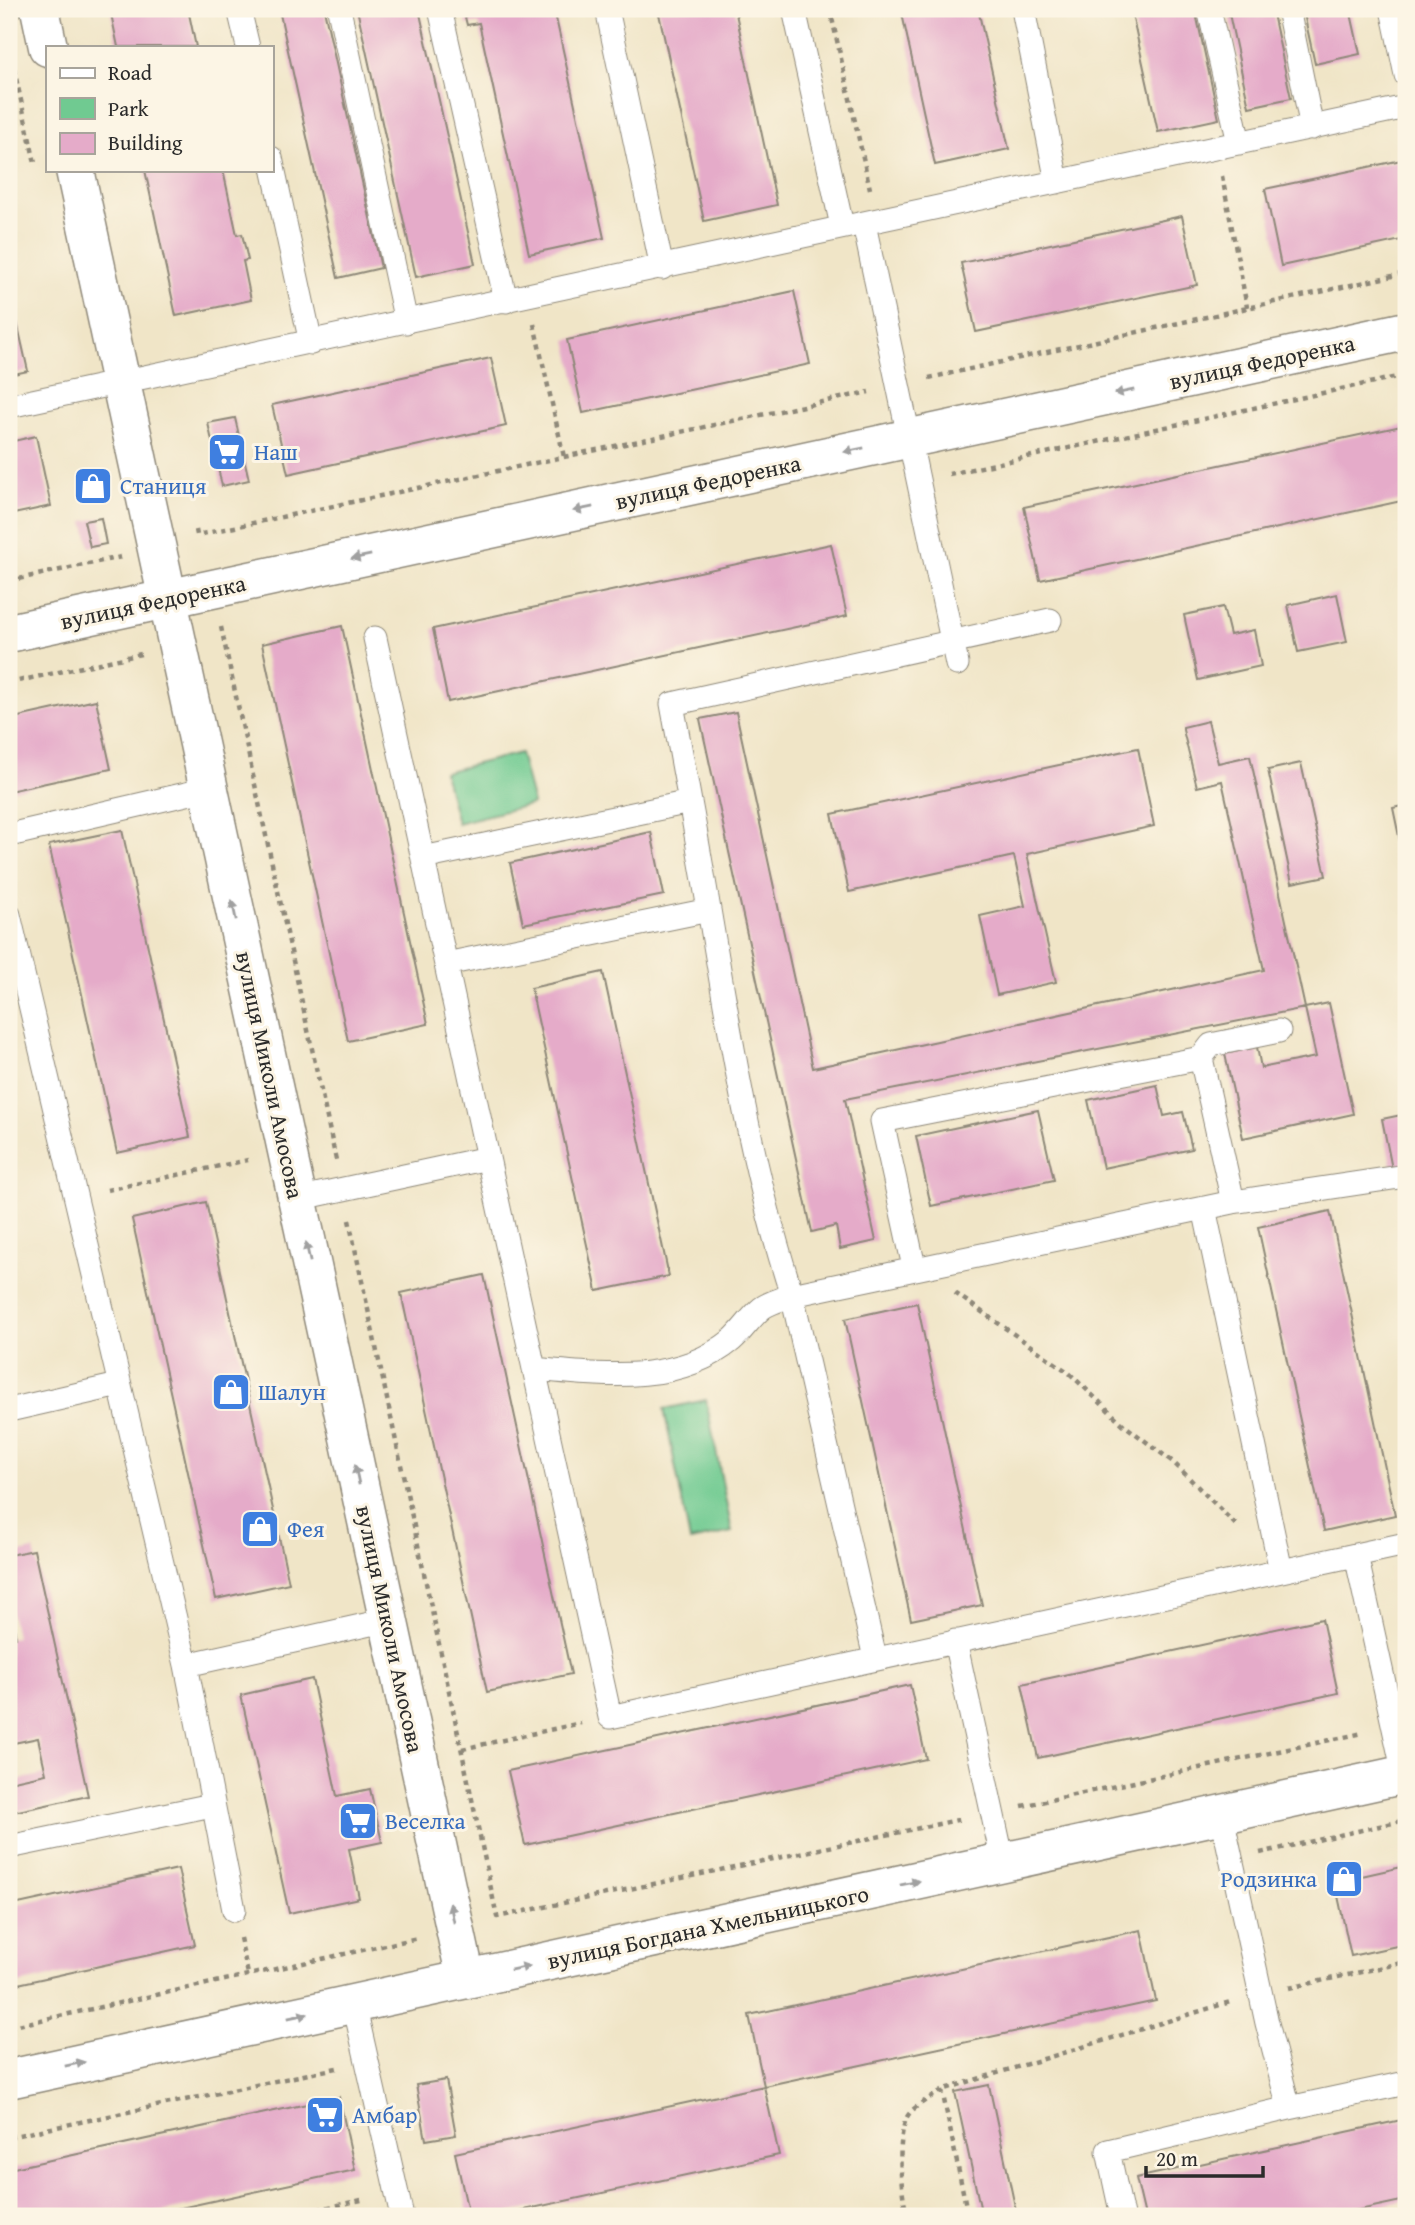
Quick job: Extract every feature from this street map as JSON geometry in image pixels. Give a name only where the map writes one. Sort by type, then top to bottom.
[{"type":"street","points":[[40,9],[48,46]]},
{"type":"street","name":"вулиця Миколи Амосова","points":[[56,173],[121,384],[466,1979]]},
{"type":"street","name":"вулиця Федоренка","points":[[9,633],[1406,331]]},
{"type":"street","name":"вулиця Богдана Хмельницького","points":[[9,2079],[1221,1812],[1405,1774]]},
{"type":"lane","points":[[239,9],[248,46]]},
{"type":"lane","points":[[339,9],[407,322]]},
{"type":"lane","points":[[440,9],[517,299]]},
{"type":"lane","points":[[607,9],[662,268]]},
{"type":"lane","points":[[794,9],[861,224],[955,653]]},
{"type":"lane","points":[[1023,9],[1057,182]]},
{"type":"lane","points":[[1209,9],[1239,143]]},
{"type":"lane","points":[[1288,9],[1312,128]]},
{"type":"lane","points":[[1392,9],[1406,75]]},
{"type":"lane","points":[[9,407],[1406,107]]},
{"type":"lane","points":[[273,167],[311,343]]},
{"type":"lane","points":[[875,1658],[792,1294],[777,1248],[762,1182],[721,987],[672,704],[955,653],[1050,620]]},
{"type":"lane","points":[[375,638],[610,1717],[1406,1544]]},
{"type":"lane","points":[[9,835],[208,789]]},
{"type":"lane","points":[[423,858],[690,802]]},
{"type":"lane","points":[[446,964],[709,910]]},
{"type":"lane","points":[[9,915],[186,1665],[234,1910]]},
{"type":"lane","points":[[915,1267],[882,1121],[1201,1058],[1212,1045],[1279,1031]]},
{"type":"lane","points":[[1201,1058],[1233,1202]]},
{"type":"lane","points":[[297,1199],[488,1158]]},
{"type":"lane","points":[[534,1368],[591,1374],[648,1374],[691,1364],[732,1340],[763,1307],[792,1294],[1233,1202],[1406,1176]]},
{"type":"lane","points":[[1204,1208],[1281,1571]]},
{"type":"lane","points":[[9,1410],[120,1385]]},
{"type":"lane","points":[[1356,1555],[1405,1774]]},
{"type":"lane","points":[[186,1665],[388,1620]]},
{"type":"lane","points":[[955,1641],[1003,1862]]},
{"type":"lane","points":[[9,1847],[212,1805]]},
{"type":"lane","points":[[1221,1812],[1289,2108]]},
{"type":"lane","points":[[354,2004],[402,2216]]},
{"type":"lane","points":[[1122,2216],[1108,2151],[1406,2083]]},
{"type":"path","points":[[830,9],[861,224]]},
{"type":"path","points":[[12,57],[46,147]]},
{"type":"path","points":[[1216,148],[1247,307]]},
{"type":"path","points":[[194,521],[197,535],[1406,273]]},
{"type":"path","points":[[517,299],[564,457]]},
{"type":"path","points":[[919,480],[1406,375]]},
{"type":"path","points":[[9,581],[122,556],[121,551]]},
{"type":"path","points":[[232,624],[219,627],[497,1917],[1393,1726]]},
{"type":"path","points":[[9,683],[137,654],[140,668]]},
{"type":"path","points":[[245,1147],[251,1173]]},
{"type":"path","points":[[75,1196],[248,1160]]},
{"type":"path","points":[[915,1267],[982,1309],[1068,1372],[1124,1425],[1173,1462],[1281,1571]]},
{"type":"path","points":[[461,1749],[610,1717]]},
{"type":"path","points":[[1232,1860],[1406,1820]]},
{"type":"path","points":[[9,2027],[419,1937],[419,1934]]},
{"type":"path","points":[[907,2216],[899,2186],[902,2137],[908,2115],[942,2090],[995,2071],[1262,1994],[1406,1962]]},
{"type":"path","points":[[9,2137],[367,2062]]},
{"type":"path","points":[[942,2090],[968,2216]]},
{"type":"path","points":[[288,2216],[396,2193]]},
{"type":"green space","points":[[520,753],[533,804],[457,823],[444,772]]},
{"type":"green space","points":[[706,1400],[732,1532],[690,1541],[664,1409]]},
{"type":"building","points":[[110,9],[188,9],[196,46],[118,46]]},
{"type":"building","points":[[324,9],[381,268],[338,278],[280,14]]},
{"type":"building","points":[[357,9],[419,9],[475,264],[416,277]]},
{"type":"building","points":[[463,9],[554,9],[604,238],[529,254],[479,23],[467,25]]},
{"type":"building","points":[[658,9],[735,9],[777,205],[704,221]]},
{"type":"building","points":[[901,9],[978,9],[1009,149],[935,165]]},
{"type":"building","points":[[1131,9],[1195,9],[1219,119],[1158,132]]},
{"type":"building","points":[[1228,9],[1272,9],[1291,98],[1249,107]]},
{"type":"building","points":[[1303,9],[1350,9],[1360,54],[1315,64]]},
{"type":"building","points":[[1406,159],[1406,239],[1281,266],[1265,189]]},
{"type":"building","points":[[145,172],[223,172],[237,235],[242,234],[248,260],[243,261],[251,300],[176,316]]},
{"type":"building","points":[[1182,216],[1197,285],[976,332],[961,263]]},
{"type":"building","points":[[9,286],[28,371],[9,375]]},
{"type":"building","points":[[794,291],[810,364],[583,413],[567,340]]},
{"type":"building","points":[[491,358],[506,426],[288,474],[272,405]]},
{"type":"building","points":[[235,418],[249,480],[222,486],[208,423]]},
{"type":"building","points":[[1406,425],[1406,500],[1040,580],[1024,507]]},
{"type":"building","points":[[36,436],[51,506],[9,515],[9,442]]},
{"type":"building","points":[[101,518],[106,544],[90,547],[84,521]]},
{"type":"building","points":[[831,544],[847,616],[448,702],[433,629]]},
{"type":"building","points":[[1337,594],[1347,642],[1298,652],[1288,605]]},
{"type":"building","points":[[1223,607],[1230,635],[1254,630],[1261,666],[1198,680],[1184,615]]},
{"type":"building","points":[[342,626],[428,1024],[348,1041],[262,644]]},
{"type":"building","points":[[96,700],[111,769],[9,791],[9,719]]},
{"type":"building","points":[[736,712],[813,1068],[1264,970],[1222,781],[1197,787],[1183,730],[1183,727],[1208,721],[1218,763],[1250,756],[1305,1008],[845,1099],[876,1241],[840,1249],[836,1226],[812,1232],[700,719]]},
{"type":"building","points":[[1138,748],[1154,826],[1027,854],[1056,982],[997,995],[980,916],[1025,906],[1014,856],[849,892],[832,814]]},
{"type":"building","points":[[1301,763],[1326,876],[1292,883],[1268,770]]},
{"type":"building","points":[[1406,805],[1406,865],[1405,865],[1393,808]]},
{"type":"building","points":[[122,830],[190,1137],[117,1153],[49,845]]},
{"type":"building","points":[[651,832],[664,895],[523,924],[510,863]]},
{"type":"building","points":[[603,972],[669,1276],[597,1291],[531,988]]},
{"type":"building","points":[[1329,1003],[1353,1114],[1243,1138],[1225,1054],[1257,1047],[1261,1068],[1316,1057],[1305,1008]]},
{"type":"building","points":[[1157,1085],[1164,1116],[1183,1112],[1192,1149],[1103,1168],[1088,1100]]},
{"type":"building","points":[[1038,1110],[1054,1180],[931,1206],[916,1136]]},
{"type":"building","points":[[1406,1114],[1406,1166],[1392,1169],[1382,1119]]},
{"type":"building","points":[[206,1202],[289,1583],[216,1599],[132,1219]]},
{"type":"building","points":[[1330,1211],[1395,1515],[1324,1531],[1258,1227]]},
{"type":"building","points":[[484,1275],[571,1674],[487,1692],[401,1293]]},
{"type":"building","points":[[917,1303],[982,1605],[911,1620],[845,1319]]},
{"type":"building","points":[[34,1550],[88,1796],[9,1813],[9,1782],[46,1774],[38,1738],[9,1744],[9,1638],[16,1637],[9,1602],[9,1555]]},
{"type":"building","points":[[1322,1619],[1338,1693],[1038,1758],[1022,1684]]},
{"type":"building","points":[[312,1679],[337,1796],[370,1789],[382,1842],[349,1849],[359,1898],[289,1913],[241,1695]]},
{"type":"building","points":[[910,1685],[926,1759],[525,1845],[508,1771]]},
{"type":"building","points":[[1406,1866],[1406,1944],[1351,1956],[1335,1882]]},
{"type":"building","points":[[178,1869],[195,1945],[9,1986],[9,1906]]},
{"type":"building","points":[[1141,1930],[1156,2001],[764,2086],[749,2015]]},
{"type":"building","points":[[446,2080],[456,2135],[426,2140],[416,2085]]},
{"type":"building","points":[[989,2085],[1017,2216],[982,2216],[955,2092]]},
{"type":"building","points":[[764,2086],[779,2155],[495,2216],[469,2216],[455,2153]]},
{"type":"building","points":[[339,2097],[355,2170],[144,2216],[9,2216],[9,2169]]},
{"type":"building","points":[[1406,2119],[1406,2200],[1331,2216],[1145,2216],[1136,2178]]},
{"type":"place","name":"Наш","points":[[227,452]]},
{"type":"place","name":"Станиця","points":[[93,486]]},
{"type":"place","name":"Шалун","points":[[231,1392]]},
{"type":"place","name":"Фея","points":[[260,1529]]},
{"type":"place","name":"Веселка","points":[[358,1821]]},
{"type":"place","name":"Родзинка","points":[[1344,1879]]},
{"type":"place","name":"Амбар","points":[[325,2115]]}]
